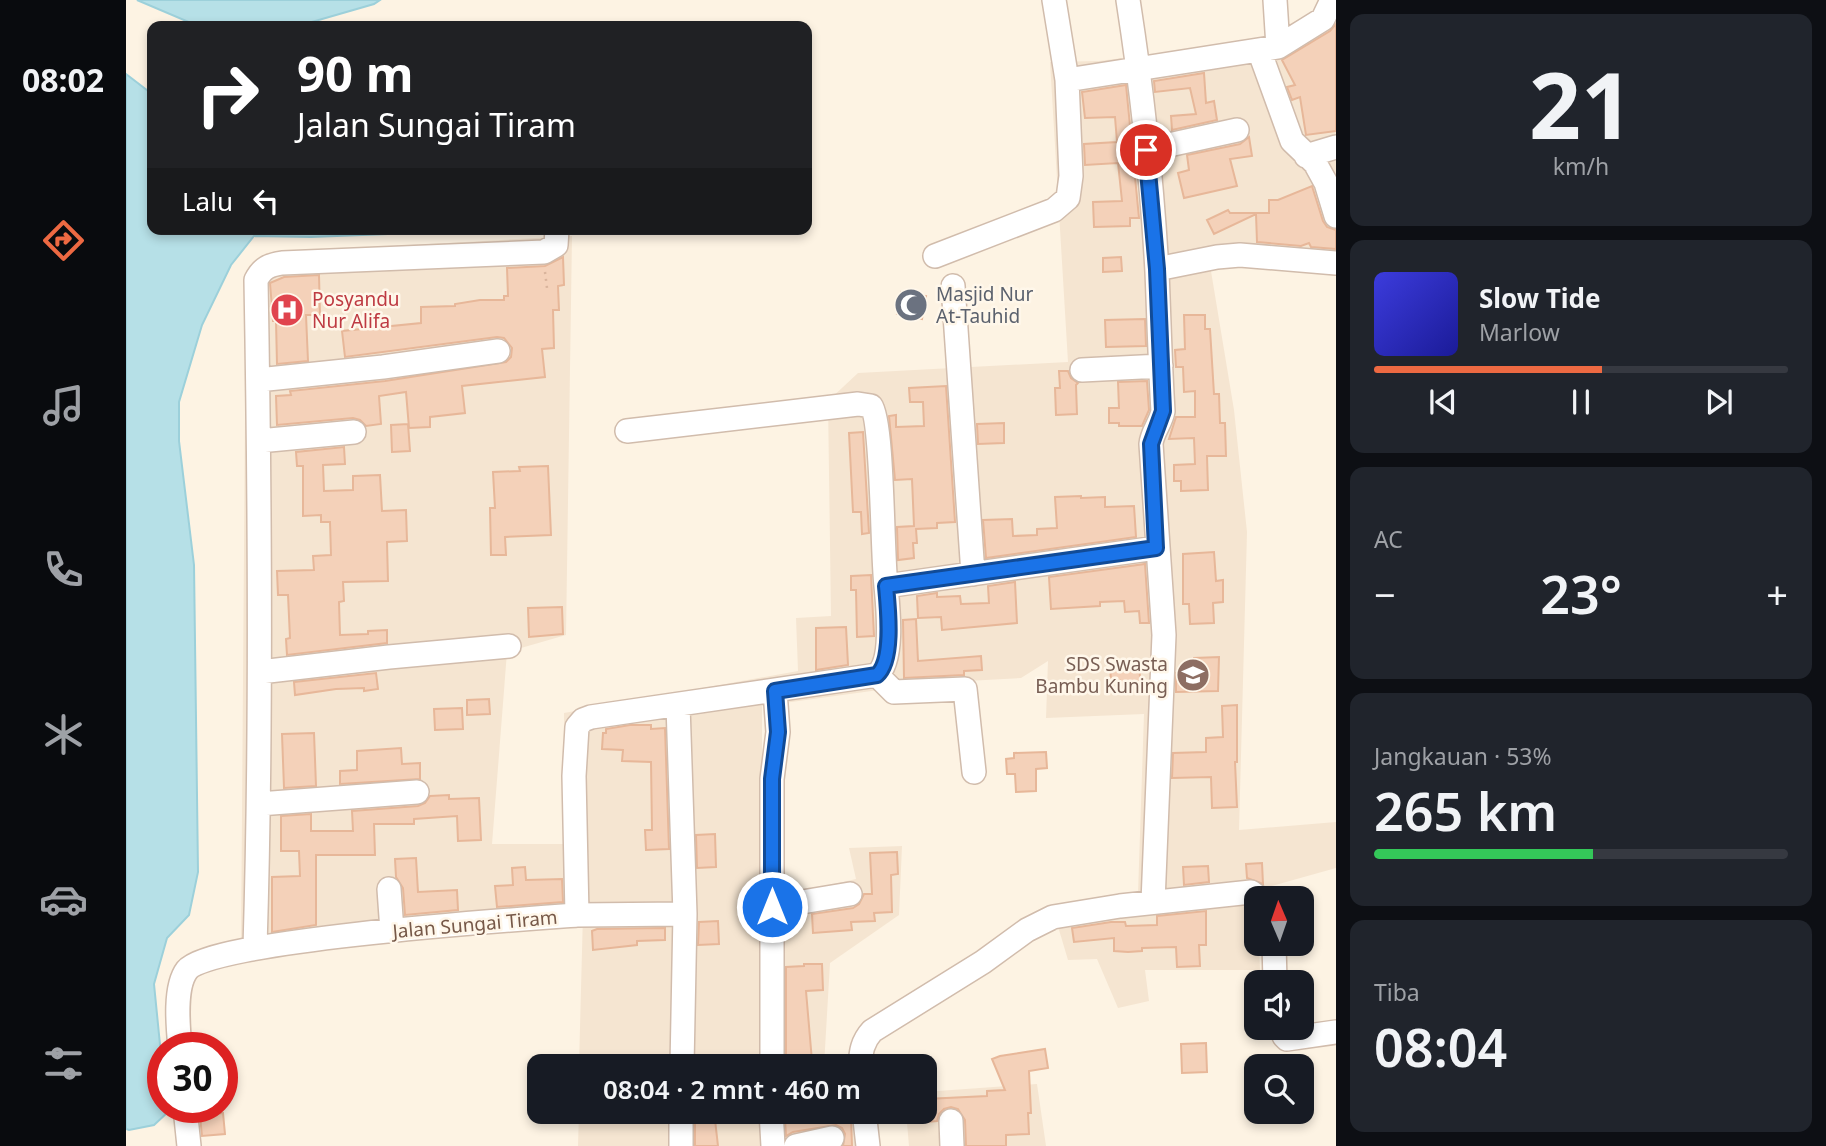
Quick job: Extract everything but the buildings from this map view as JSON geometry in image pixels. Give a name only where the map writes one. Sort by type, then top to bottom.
[{"type":"street","points":[[936,256],[1054,210],[1066,200],[1070,192],[1068,80],[1055,0]]},
{"type":"street","points":[[1128,0],[1139,70],[1157,269],[1163,411],[1151,444],[1164,635],[1153,902]]},
{"type":"street","points":[[1275,0],[1269,49],[1292,141],[1315,163],[1326,183],[1336,216]]},
{"type":"street","points":[[1068,80],[1269,49],[1323,19],[1332,0]]},
{"type":"street","points":[[1146,150],[1237,130]]},
{"type":"street","points":[[1306,156],[1336,147]]},
{"type":"street","points":[[255,947],[260,672],[256,280],[261,270],[270,265],[544,252],[556,245],[557,235]]},
{"type":"street","points":[[1157,269],[1240,255],[1336,263]]},
{"type":"street","points":[[953,286],[973,574]]},
{"type":"street","points":[[258,380],[498,351]]},
{"type":"street","points":[[1082,370],[1161,366]]},
{"type":"street","points":[[627,431],[858,404],[871,406],[879,445],[888,617],[886,660],[877,675],[894,692],[965,689],[974,772]]},
{"type":"street","points":[[259,441],[354,432]]},
{"type":"street","points":[[886,586],[1156,548]]},
{"type":"street","points":[[260,672],[509,646]]},
{"type":"street","name":"Jalan Sungai Tiram","points":[[178,1032],[182,981],[187,970],[195,963],[255,947],[392,931],[577,915],[574,776],[578,727],[583,720],[877,675]]},
{"type":"street","points":[[772,1054],[772,779],[778,732],[775,691]]},
{"type":"street","points":[[678,705],[685,914],[682,1054]]},
{"type":"street","points":[[259,804],[417,792]]},
{"type":"street","points":[[388,889],[392,931]]},
{"type":"street","points":[[861,1054],[866,1038],[872,1031],[1053,917],[1153,902],[1244,893]]},
{"type":"street","points":[[772,907],[850,894]]},
{"type":"street","points":[[577,915],[685,914]]},
{"type":"street","points":[[1314,1035],[1336,1032]]},
{"type":"street","points":[[951,1121],[952,1146]]},
{"type":"street","points":[[187,1123],[189,1146]]},
{"type":"street","points":[[681,1124],[681,1146]]},
{"type":"street","points":[[772,1124],[773,1146]]},
{"type":"street","points":[[865,1124],[868,1146]]},
{"type":"street","points":[[796,1146],[832,1138]]},
{"type":"shaded area","points":[[1336,0],[1336,265],[1208,253],[1234,410],[1247,532],[1239,830],[1336,822],[1336,868],[1271,886],[1244,886],[1244,956],[1259,956],[1260,970],[1145,970],[1149,1001],[1118,1008],[1097,959],[1068,960],[1054,913],[1138,894],[1144,714],[1046,718],[1048,661],[1021,678],[930,683],[762,706],[762,900],[856,879],[849,848],[902,846],[899,915],[830,963],[825,1054],[579,1054],[583,913],[241,945],[246,287],[266,253],[572,236],[566,635],[507,652],[492,844],[565,844],[564,713],[798,671],[796,618],[831,616],[828,401],[858,373],[1068,362],[1050,62],[1099,61],[1257,41]]},
{"type":"shaded area","points":[[1037,1084],[1046,1146],[909,1146],[907,1124],[937,1124],[937,1091]]},
{"type":"shaded area","points":[[579,1124],[871,1124],[873,1146],[578,1146]]},
{"type":"water","points":[[137,0],[380,0],[315,21],[186,21]]},
{"type":"water","points":[[126,74],[147,90],[147,235],[363,235],[254,236],[231,265],[202,325],[179,402],[179,441],[194,565],[198,872],[189,915],[167,938],[154,984],[159,1032],[147,1032],[147,1123],[156,1123],[126,1129]]},
{"type":"place","name":"Masjid Nur At-Tauhid","points":[[911,305]]},
{"type":"place","name":"Posyandu Nur Alifa","points":[[287,310]]},
{"type":"place","name":"SDS Swasta Bambu Kuning","points":[[1193,675]]},
{"type":"route","points":[[772,907],[772,779],[778,732],[775,691],[880,673],[886,660],[886,586],[1156,548],[1151,444],[1163,411],[1157,269],[1146,150]]}]
